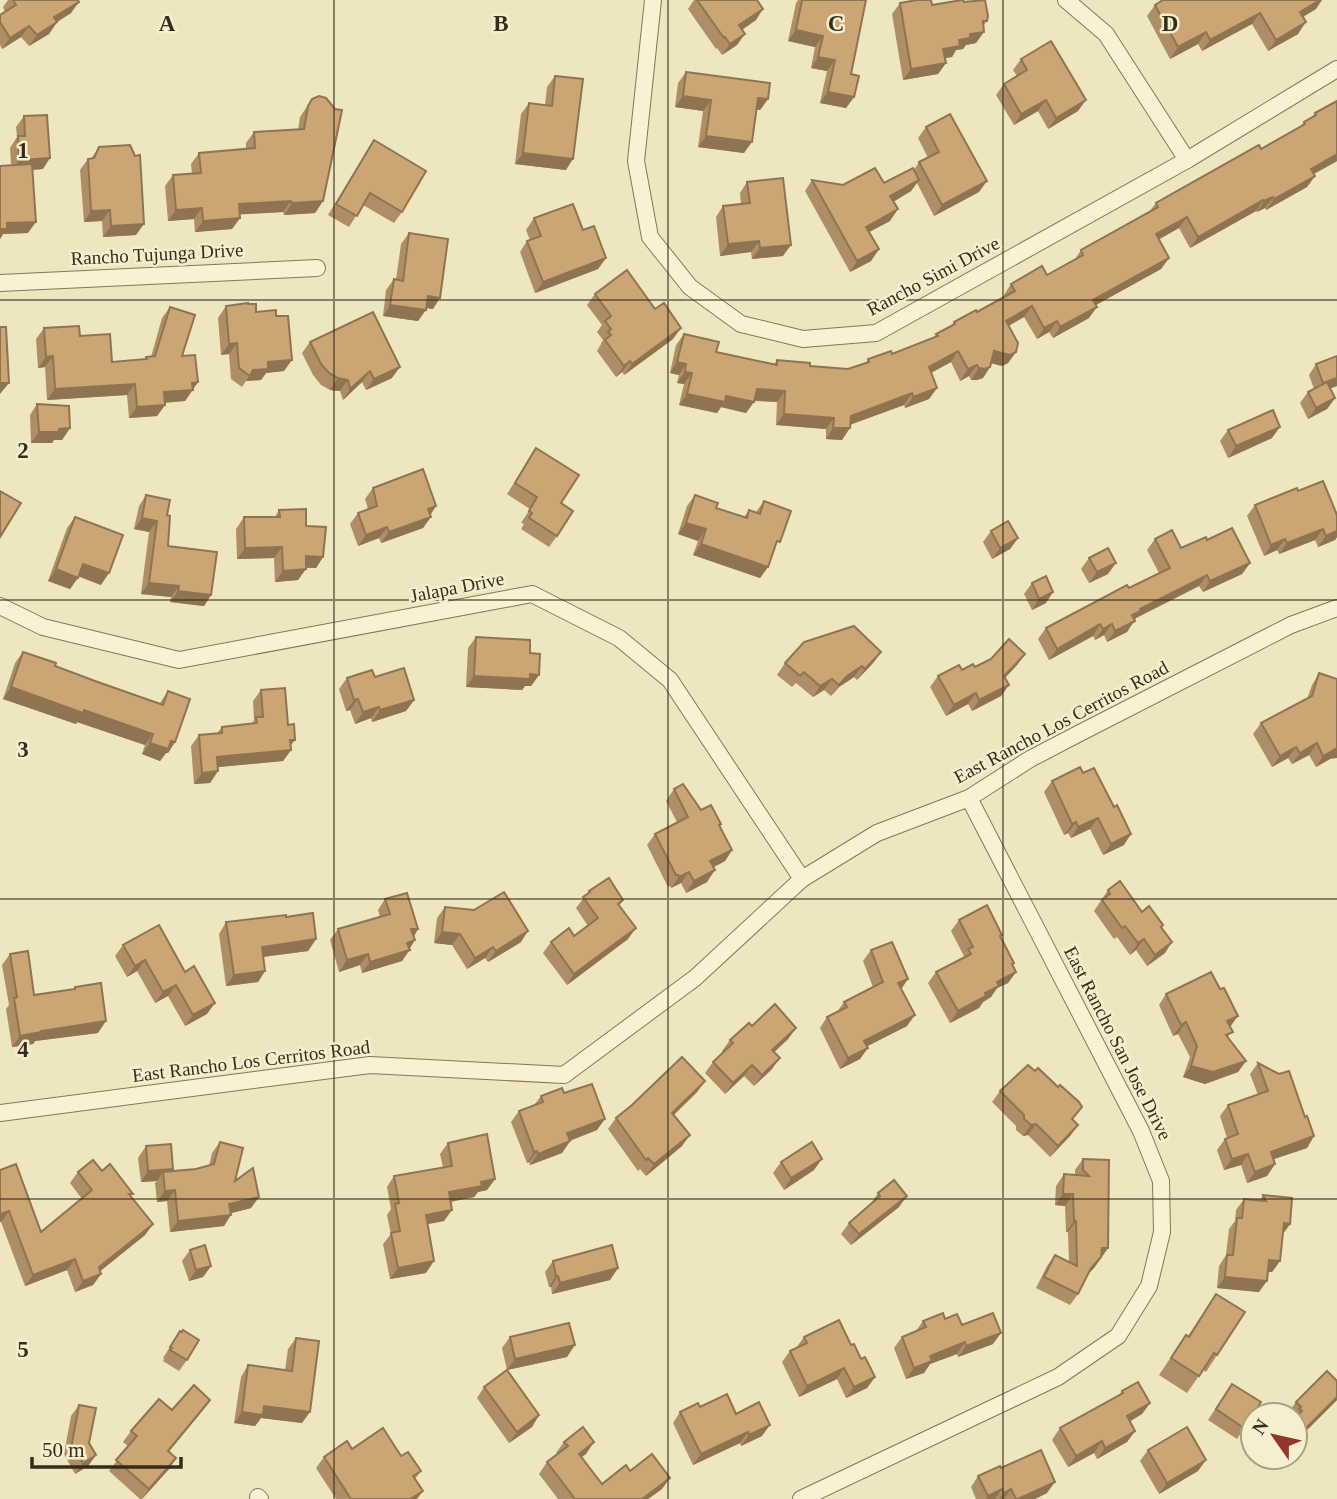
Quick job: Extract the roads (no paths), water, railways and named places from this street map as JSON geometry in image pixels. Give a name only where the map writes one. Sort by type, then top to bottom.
[{"type":"street","name":"Rancho Simi Drive","points":[[653,0],[636,160],[650,237],[690,287],[741,324],[803,339],[876,333],[1187,160],[1337,69]]},
{"type":"street","points":[[1066,0],[1106,34],[1187,160]]},
{"type":"street","name":"Rancho Tujunga Drive","points":[[0,283],[317,268]]},
{"type":"street","name":"Jalapa Drive","points":[[0,606],[43,627],[179,660],[532,594],[619,638],[670,680],[802,878]]},
{"type":"street","name":"East Rancho Los Cerritos Road","points":[[0,1114],[370,1065],[564,1076],[695,978],[802,878],[877,832],[969,798],[1030,759],[1076,735],[1291,625],[1337,608]]},
{"type":"street","name":"East Rancho San Jose Drive","points":[[801,1499],[1058,1377],[1118,1336],[1149,1286],[1162,1232],[1161,1181],[1142,1131],[969,798]]}]
